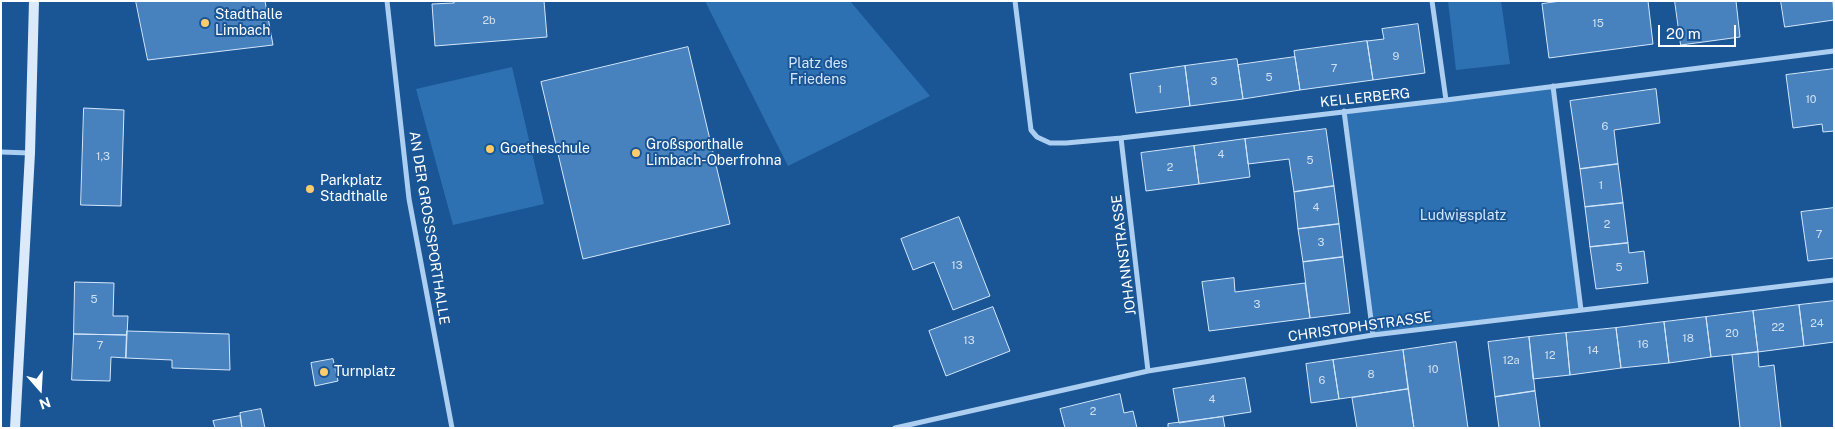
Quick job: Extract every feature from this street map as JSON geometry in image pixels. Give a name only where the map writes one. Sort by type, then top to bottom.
[{"type":"main road","points":[[15,428],[30,153],[34,1]]},
{"type":"street","name":"AN DER GROSSSPORTHALLE","points":[[387,1],[409,199],[452,428]]},
{"type":"street","name":"KELLERBERG","points":[[1015,1],[1031,130],[1037,137],[1050,142],[1066,143],[1446,100],[1834,51]]},
{"type":"street","points":[[1432,1],[1446,100]]},
{"type":"street","points":[[1553,86],[1581,310]]},
{"type":"street","points":[[1344,111],[1373,335]]},
{"type":"street","name":"JOHANNSTRASSE","points":[[1121,138],[1148,371]]},
{"type":"street","points":[[1,152],[30,153]]},
{"type":"street","name":"CHRISTOPHSTRASSE","points":[[895,428],[1148,371],[1373,335],[1834,280]]},
{"type":"green space","name":"Platz des Friedens","points":[[705,1],[850,1],[930,96],[788,166]]},
{"type":"green space","points":[[1448,1],[1501,1],[1510,64],[1456,70]]},
{"type":"green space","points":[[512,67],[544,204],[453,225],[416,89]]},
{"type":"green space","name":"Ludwigsplatz","points":[[1553,86],[1581,310],[1373,335],[1344,111]]},
{"type":"building","name":"Stadthalle Limbach","points":[[136,1],[265,1],[273,45],[148,60]]},
{"type":"building","points":[[453,1],[544,1],[547,37],[435,46],[432,4],[454,3]]},
{"type":"building","points":[[1561,1],[1648,1],[1653,44],[1549,58],[1542,4]]},
{"type":"building","points":[[1675,1],[1736,1],[1740,37],[1681,45]]},
{"type":"building","points":[[1781,1],[1833,1],[1834,20],[1785,27]]},
{"type":"building","points":[[1418,24],[1425,73],[1373,80],[1367,41],[1384,39],[1382,29]]},
{"type":"building","points":[[1367,41],[1373,80],[1300,90],[1294,51]]},
{"type":"building","name":"Großsporthalle Limbach-Oberfrohna","points":[[688,47],[730,224],[583,259],[541,82]]},
{"type":"building","points":[[1295,57],[1300,90],[1243,99],[1238,65]]},
{"type":"building","points":[[1237,59],[1243,99],[1190,106],[1185,66]]},
{"type":"building","points":[[1185,66],[1190,106],[1136,113],[1130,74]]},
{"type":"building","points":[[1834,69],[1834,131],[1823,132],[1822,124],[1793,128],[1786,75]]},
{"type":"building","points":[[1656,89],[1660,123],[1614,130],[1618,164],[1580,169],[1570,101]]},
{"type":"building","points":[[84,108],[124,110],[121,206],[81,205]]},
{"type":"building","points":[[1326,129],[1334,186],[1294,192],[1289,159],[1248,164],[1245,139]]},
{"type":"building","points":[[1245,139],[1250,177],[1199,184],[1194,146]]},
{"type":"building","points":[[1194,146],[1199,184],[1146,191],[1141,153]]},
{"type":"building","points":[[1618,164],[1623,203],[1585,207],[1580,169]]},
{"type":"building","points":[[1334,186],[1339,224],[1298,229],[1294,192]]},
{"type":"building","points":[[1623,203],[1628,243],[1590,247],[1585,207]]},
{"type":"building","points":[[1834,208],[1834,258],[1808,261],[1801,212]]},
{"type":"building","points":[[959,217],[990,296],[953,310],[934,262],[913,270],[901,239]]},
{"type":"building","points":[[1339,224],[1343,257],[1303,262],[1298,229]]},
{"type":"building","points":[[1628,243],[1629,253],[1644,251],[1648,283],[1596,289],[1590,247]]},
{"type":"building","points":[[1343,257],[1350,313],[1310,318],[1303,262]]},
{"type":"building","points":[[1234,278],[1235,292],[1305,283],[1310,318],[1209,331],[1202,282]]},
{"type":"building","points":[[75,282],[114,283],[113,316],[128,316],[127,335],[74,334]]},
{"type":"building","points":[[1834,301],[1834,342],[1804,346],[1799,305]]},
{"type":"building","points":[[1799,305],[1804,346],[1758,352],[1753,311]]},
{"type":"building","points":[[993,307],[1010,351],[946,376],[929,331]]},
{"type":"building","points":[[1753,311],[1758,352],[1711,357],[1706,317]]},
{"type":"building","points":[[1706,317],[1711,357],[1669,363],[1664,322]]},
{"type":"building","points":[[1664,322],[1669,363],[1621,368],[1616,328]]},
{"type":"building","points":[[1616,328],[1621,368],[1570,375],[1566,333]]},
{"type":"building","points":[[127,331],[229,334],[230,370],[172,368],[172,360],[126,358]]},
{"type":"building","points":[[1566,333],[1570,375],[1533,379],[1529,337]]},
{"type":"building","points":[[74,334],[127,335],[126,358],[111,357],[110,381],[72,380]]},
{"type":"building","points":[[1529,337],[1535,391],[1495,397],[1488,342]]},
{"type":"building","points":[[1456,342],[1468,428],[1414,428],[1403,350]]},
{"type":"building","points":[[1403,350],[1408,389],[1339,399],[1333,360]]},
{"type":"building","points":[[1758,352],[1759,367],[1774,365],[1781,428],[1740,428],[1732,355]]},
{"type":"building","name":"Turnplatz","points":[[333,359],[338,381],[315,386],[311,363]]},
{"type":"building","points":[[1333,360],[1339,399],[1311,403],[1306,364]]},
{"type":"building","points":[[1245,378],[1251,412],[1179,423],[1173,389]]},
{"type":"building","points":[[1408,389],[1414,428],[1357,428],[1352,398]]},
{"type":"building","points":[[1535,391],[1540,428],[1499,428],[1495,397]]},
{"type":"building","points":[[1120,394],[1124,413],[1133,411],[1137,428],[1065,428],[1060,409]]},
{"type":"building","points":[[261,409],[265,428],[242,428],[240,413]]},
{"type":"building","points":[[240,416],[242,428],[215,428],[213,421]]},
{"type":"building","points":[[1223,417],[1225,428],[1168,428],[1168,424]]},
{"type":"place","name":"Stadthalle Limbach","points":[[205,23]]},
{"type":"place","name":"Goetheschule","points":[[490,149]]},
{"type":"place","name":"Großsporthalle Limbach-Oberfrohna","points":[[636,153]]},
{"type":"place","name":"Parkplatz Stadthalle","points":[[310,189]]},
{"type":"place","name":"Turnplatz","points":[[324,372]]}]
